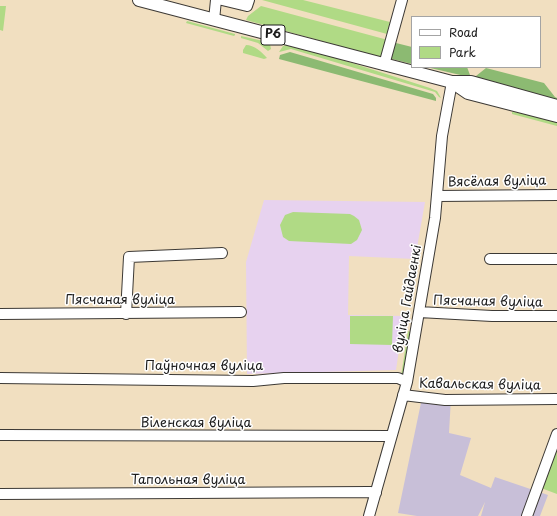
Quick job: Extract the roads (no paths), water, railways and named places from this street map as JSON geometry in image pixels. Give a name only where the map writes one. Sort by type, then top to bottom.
[{"type":"main road","name":"Р6","points":[[139,0],[384,65],[452,82],[471,82],[557,106]]},
{"type":"main road","name":"Р6","points":[[452,82],[468,93],[557,116]]},
{"type":"street","points":[[214,20],[216,0]]},
{"type":"street","points":[[222,0],[247,6],[249,0]]},
{"type":"street","points":[[384,65],[402,0]]},
{"type":"street","name":"вуліца Гайдаенкі","points":[[369,516],[407,382],[435,218],[442,136],[452,82]]},
{"type":"street","name":"Вясёлая вуліца","points":[[437,196],[557,195]]},
{"type":"street","points":[[126,314],[129,257],[222,253]]},
{"type":"street","points":[[490,259],[557,259]]},
{"type":"street","name":"Пясчаная вуліца","points":[[0,314],[241,312]]},
{"type":"street","name":"Пясчаная вуліца","points":[[418,312],[492,316],[557,316]]},
{"type":"street","name":"Паўночная вуліца","points":[[0,378],[253,381],[284,378],[398,378],[407,382]]},
{"type":"street","name":"Кавальская вуліца","points":[[403,395],[445,400],[557,399]]},
{"type":"street","points":[[527,516],[557,434]]},
{"type":"street","name":"Віленская вуліца","points":[[0,435],[392,436]]},
{"type":"street","name":"Тапольная вуліца","points":[[0,494],[376,493]]}]
